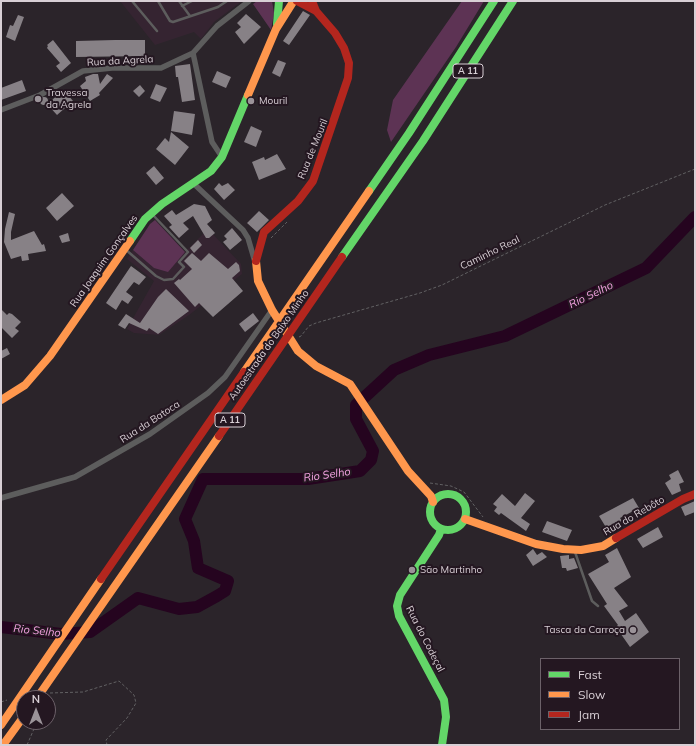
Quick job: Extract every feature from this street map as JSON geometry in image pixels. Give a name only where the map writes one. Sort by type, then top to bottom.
[{"type":"main road","points":[[276,29],[279,1]]},
{"type":"main road","points":[[285,1],[296,2]]},
{"type":"main road","name":"Rua de Mouril","points":[[312,1],[316,11],[335,33],[344,48],[349,63],[348,78],[336,118],[313,181],[298,201],[264,232],[255,264],[258,281],[272,310],[290,340],[307,360],[344,380],[355,390],[408,471],[431,496],[433,502]]},
{"type":"main road","name":"Autoestrada do Baixo Minho","points":[[1,725],[409,133],[494,1]]},
{"type":"main road","name":"Autoestrada do Baixo Minho","points":[[43,690],[423,141],[513,1]]},
{"type":"main road","points":[[276,29],[296,2]]},
{"type":"main road","name":"Rua de Mouril","points":[[296,2],[316,11]]},
{"type":"main road","name":"Rua Joaquim Gonçalves","points":[[1,400],[25,385],[50,356],[145,219],[162,204],[194,184],[211,171],[222,157],[276,29]]},
{"type":"main road","points":[[446,494],[457,496],[461,499],[466,508],[465,519],[462,524],[453,530],[441,529],[432,520],[430,508],[433,502],[441,495],[446,494]]},
{"type":"main road","name":"Rua do Rebôto","points":[[465,519],[536,544],[574,550],[603,546],[683,499],[695,494]]},
{"type":"main road","name":"Rua do Codeçal","points":[[441,529],[439,535],[400,595],[396,606],[444,700],[446,717],[442,745]]},
{"type":"main road","name":"Autoestrada do Baixo Minho","points":[[1,714],[27,678],[38,671]]},
{"type":"main road","points":[[8,742],[16,730]]},
{"type":"street","name":"Rua da Agrela","points":[[1,110],[40,96],[83,71],[112,68],[161,68],[193,53],[217,26],[249,1]]},
{"type":"street","points":[[193,53],[212,142],[222,157]]},
{"type":"street","points":[[194,184],[243,230],[255,264]]},
{"type":"street","name":"Rua da Batoca","points":[[1,498],[75,477],[150,434],[208,392],[225,377],[272,310]]},
{"type":"lane","points":[[132,1],[157,31]]},
{"type":"lane","points":[[158,1],[171,22],[218,7],[226,1]]},
{"type":"lane","points":[[179,1],[190,16]]},
{"type":"lane","points":[[182,6],[192,1]]},
{"type":"lane","points":[[124,249],[156,276],[164,280],[173,279],[184,267],[179,262],[188,252],[152,213]]},
{"type":"lane","points":[[574,550],[592,601],[598,606]]},
{"type":"path","name":"Caminho Real","points":[[290,340],[294,337],[301,336],[309,326],[316,323],[420,293],[442,284],[605,205],[695,168]]},
{"type":"path","points":[[428,483],[437,486],[451,486],[464,492],[474,507],[488,520]]},
{"type":"path","points":[[56,693],[83,692],[119,681],[134,695],[136,703],[127,718],[106,740],[107,745]]},
{"type":"path","points":[[1,702],[5,700]]},
{"type":"path","points":[[27,745],[34,730]]},
{"type":"shaded area","points":[[120,1],[242,1],[214,22],[201,39],[194,32],[155,45]]},
{"type":"shaded area","points":[[257,1],[272,1],[274,13],[271,30],[253,4]]},
{"type":"shaded area","points":[[462,1],[484,1],[456,47],[391,142],[387,130],[393,100]]},
{"type":"shaded area","points":[[155,220],[185,252],[168,272],[154,268],[133,250],[150,224]]},
{"type":"shaded area","points":[[208,229],[241,264],[242,274],[189,315],[159,335],[134,333],[127,329],[154,281],[127,259],[133,250],[154,268],[185,252]]},
{"type":"building","points":[[303,11],[310,15],[289,45],[283,41]]},
{"type":"building","points":[[246,14],[261,27],[244,44],[235,32],[241,27],[237,23]]},
{"type":"building","points":[[18,15],[24,17],[15,41],[6,37],[10,25],[13,26]]},
{"type":"building","points":[[53,40],[71,63],[61,72],[56,66],[60,63],[47,48],[47,45]]},
{"type":"building","points":[[145,40],[145,56],[76,57],[76,41]]},
{"type":"building","points":[[278,60],[286,63],[280,77],[272,73]]},
{"type":"building","points":[[190,64],[195,100],[182,102],[175,66]]},
{"type":"building","points":[[217,71],[231,77],[226,88],[212,82]]},
{"type":"building","points":[[98,74],[100,84],[107,74],[113,78],[99,93],[100,95],[90,101],[80,86],[86,81],[85,77]]},
{"type":"building","points":[[22,80],[26,91],[1,100],[1,88]]},
{"type":"building","points":[[156,84],[167,88],[160,102],[150,98]]},
{"type":"building","points":[[140,85],[145,91],[139,97],[133,91]]},
{"type":"building","points":[[64,90],[73,101],[57,115],[47,104]]},
{"type":"building","points":[[42,97],[46,97],[48,101],[46,105],[42,105],[40,103],[40,99]]},
{"type":"building","points":[[174,111],[195,114],[192,135],[171,131]]},
{"type":"building","points":[[251,126],[262,131],[256,147],[244,142]]},
{"type":"building","points":[[171,132],[189,147],[175,165],[156,149],[165,138],[169,142]]},
{"type":"building","points":[[277,154],[286,169],[259,180],[252,162],[264,157],[265,160]]},
{"type":"building","points":[[154,166],[164,178],[156,185],[146,173]]},
{"type":"building","points":[[219,183],[222,186],[228,183],[235,190],[224,200],[214,189]]},
{"type":"building","points":[[62,193],[74,206],[57,221],[46,208]]},
{"type":"building","points":[[194,204],[205,206],[212,220],[207,224],[215,233],[209,238],[206,238],[193,216],[183,223],[189,229],[179,238],[169,227],[172,225],[164,216],[172,210],[176,215]]},
{"type":"building","points":[[259,211],[269,220],[257,232],[247,223]]},
{"type":"building","points":[[9,212],[15,214],[11,232],[11,240],[34,231],[42,245],[44,244],[46,251],[28,254],[29,260],[22,261],[21,256],[11,259],[4,242]]},
{"type":"building","points":[[232,228],[242,240],[230,250],[223,242],[227,239],[224,236]]},
{"type":"building","points":[[68,233],[70,241],[62,243],[59,236]]},
{"type":"building","points":[[198,240],[202,245],[194,253],[190,248]]},
{"type":"building","points":[[192,253],[201,261],[209,253],[228,269],[236,262],[239,265],[240,271],[232,278],[243,291],[213,317],[199,303],[195,307],[174,283],[179,279],[180,280],[192,269],[184,261]]},
{"type":"building","points":[[131,266],[146,277],[139,285],[134,282],[126,292],[133,297],[128,304],[122,300],[116,310],[106,303]]},
{"type":"building","points":[[166,289],[189,311],[158,334],[149,328],[147,331],[129,323],[125,329],[118,325],[126,314],[140,323],[158,297]]},
{"type":"building","points":[[1,309],[7,315],[9,313],[12,314],[21,322],[15,328],[19,331],[12,338],[1,327]]},
{"type":"building","points":[[253,313],[259,321],[245,332],[239,324]]},
{"type":"building","points":[[7,348],[10,354],[1,359],[1,351]]},
{"type":"building","points":[[678,470],[684,482],[679,484],[681,491],[672,495],[665,483],[671,479],[669,475]]},
{"type":"building","points":[[525,493],[535,501],[521,518],[530,524],[526,531],[501,513],[499,515],[494,511],[497,507],[493,504],[502,494],[515,506]]},
{"type":"building","points":[[633,498],[639,508],[620,518],[622,521],[607,529],[599,516]]},
{"type":"building","points":[[695,501],[695,512],[685,516],[681,507]]},
{"type":"building","points":[[547,521],[572,530],[567,541],[542,532]]},
{"type":"building","points":[[658,527],[663,537],[643,548],[637,539]]},
{"type":"building","points":[[617,548],[631,577],[614,588],[628,606],[619,611],[625,621],[636,613],[649,632],[630,647],[616,627],[618,625],[604,606],[607,604],[588,574],[609,562],[605,555]]},
{"type":"building","points":[[533,549],[537,555],[542,552],[547,557],[533,566],[526,555]]},
{"type":"building","points":[[569,555],[569,559],[574,558],[578,568],[567,571],[566,568],[562,568],[560,556]]},
{"type":"waterway","name":"Rio Selho","points":[[1,627],[61,634],[90,632],[138,598],[179,609],[197,607],[217,596],[225,591],[228,581],[198,568],[194,541],[185,519],[203,479],[308,479],[360,471],[371,460],[373,451],[356,419],[356,405],[394,370],[429,355],[505,336],[646,268],[695,217]]},
{"type":"traffic: fast","points":[[277,24],[279,1]]},
{"type":"traffic: fast","points":[[369,191],[409,133],[494,1]]},
{"type":"traffic: fast","points":[[342,257],[423,141],[513,1]]},
{"type":"traffic: fast","points":[[130,241],[145,219],[162,204],[211,171],[222,157],[248,95]]},
{"type":"traffic: fast","points":[[452,494],[461,499],[465,505],[466,512],[465,519],[461,525],[452,530],[444,530],[435,525],[431,519],[430,508],[435,499],[441,495],[452,494]]},
{"type":"traffic: fast","points":[[441,529],[439,535],[400,595],[397,606],[399,616],[444,700],[446,717],[442,745]]},
{"type":"traffic: slow","points":[[248,95],[276,29],[293,2]]},
{"type":"traffic: slow","points":[[244,372],[369,191]]},
{"type":"traffic: slow","points":[[1,400],[25,385],[50,356],[130,241]]},
{"type":"traffic: slow","points":[[256,261],[258,281],[272,310],[298,351],[316,366],[350,384],[408,471],[431,496],[433,502]]},
{"type":"traffic: slow","points":[[43,690],[219,436]]},
{"type":"traffic: slow","points":[[465,519],[536,544],[563,549],[581,550],[603,546],[616,538]]},
{"type":"traffic: slow","points":[[1,725],[101,579]]},
{"type":"traffic: slow","points":[[3,745],[16,727]]},
{"type":"traffic: jam","points":[[256,261],[264,232],[298,201],[313,181],[348,78],[349,63],[344,48],[335,33],[316,11],[297,1]]},
{"type":"traffic: jam","points":[[312,1],[316,11]]},
{"type":"traffic: jam","points":[[219,436],[342,257]]},
{"type":"traffic: jam","points":[[101,579],[244,372]]},
{"type":"traffic: jam","points":[[616,538],[683,499],[695,494]]},
{"type":"place","name":"Travessa da Agrela","points":[[38,99]]},
{"type":"place","name":"Mouril","points":[[251,101]]},
{"type":"place","name":"São Martinho","points":[[412,570]]},
{"type":"place","name":"Tasca da Carroça","points":[[633,630]]}]
